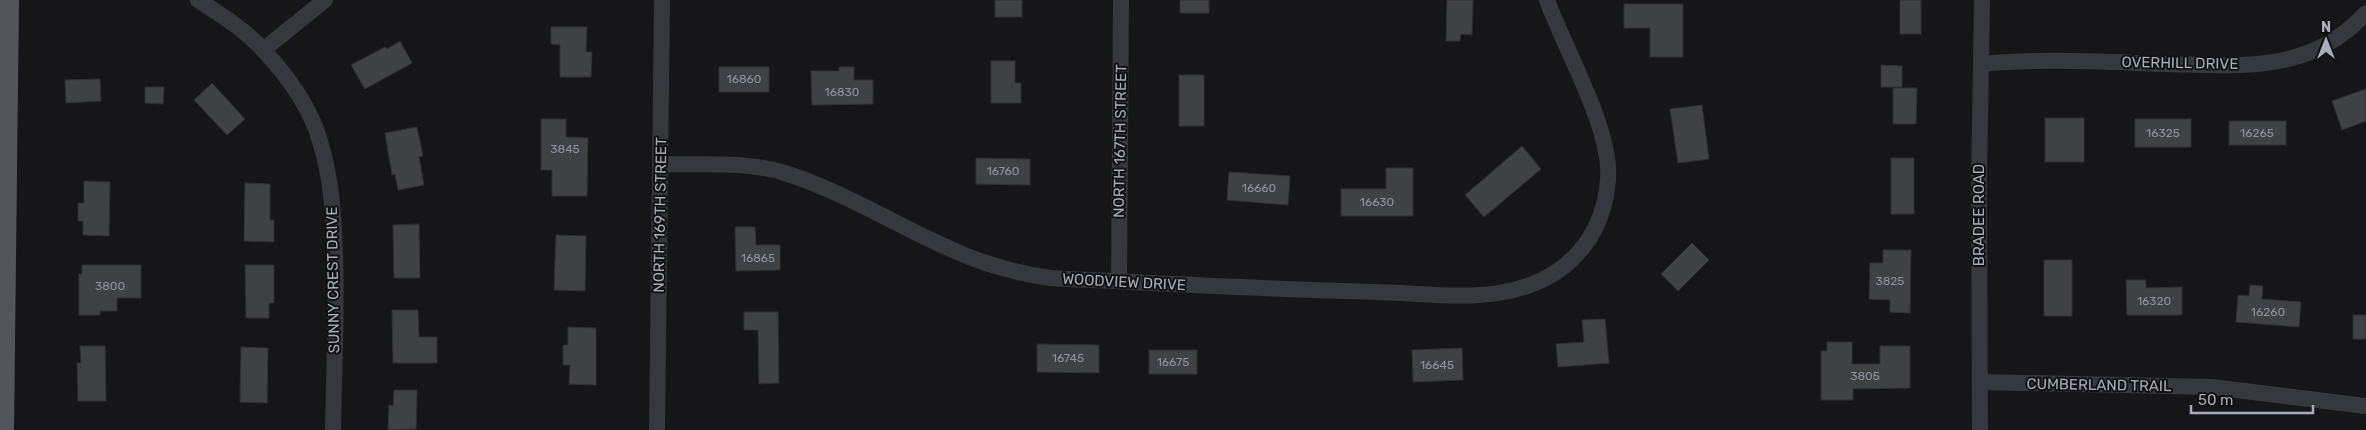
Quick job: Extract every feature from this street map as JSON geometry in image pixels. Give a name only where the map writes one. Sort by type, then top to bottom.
[{"type":"main road","points":[[4,430],[2,375],[9,0]]},
{"type":"street","name":"SUNNY CREST DRIVE","points":[[198,0],[238,27],[263,50],[290,84],[316,128],[324,156],[334,214],[336,296],[333,430]]},
{"type":"street","points":[[263,50],[325,0]]},
{"type":"street","name":"NORTH 169TH STREET","points":[[657,430],[662,0]]},
{"type":"street","name":"NORTH 167TH STREET","points":[[1120,281],[1121,0]]},
{"type":"street","name":"WOODVIEW DRIVE","points":[[660,164],[742,166],[784,173],[830,191],[970,257],[998,267],[1050,278],[1279,290],[1487,294],[1530,285],[1551,275],[1566,264],[1587,245],[1605,204],[1609,179],[1607,155],[1599,124],[1547,0]]},
{"type":"street","name":"BRADEE ROAD","points":[[1980,430],[1982,0]]},
{"type":"street","name":"OVERHILL DRIVE","points":[[1981,64],[2046,61],[2195,65],[2266,62],[2310,52],[2334,40],[2366,13]]},
{"type":"street","name":"CUMBERLAND TRAIL","points":[[1980,382],[2212,387],[2366,406]]},
{"type":"building","points":[[995,0],[1022,0],[1022,17],[995,17]]},
{"type":"building","points":[[1180,0],[1209,0],[1209,13],[1180,13]]},
{"type":"building","points":[[1447,0],[1473,0],[1472,35],[1461,34],[1460,41],[1446,41]]},
{"type":"building","points":[[1900,0],[1921,0],[1921,34],[1900,34]]},
{"type":"building","points":[[1624,4],[1683,4],[1683,57],[1650,57],[1650,28],[1624,28]]},
{"type":"building","points":[[551,27],[587,27],[586,52],[592,52],[591,77],[560,77],[560,45],[551,44]]},
{"type":"building","points":[[400,41],[412,63],[365,89],[351,65]]},
{"type":"building","points":[[991,61],[1015,61],[1015,83],[1021,83],[1021,103],[991,103]]},
{"type":"building","points":[[1881,65],[1902,66],[1902,87],[1881,87]]},
{"type":"building","points":[[719,67],[769,67],[769,92],[719,92]]},
{"type":"building","points":[[839,67],[854,67],[854,80],[873,80],[873,104],[812,105],[811,71],[839,71]]},
{"type":"building","points":[[1179,75],[1204,75],[1204,126],[1179,126]]},
{"type":"building","points":[[100,79],[101,101],[66,103],[65,80]]},
{"type":"building","points":[[212,83],[245,119],[227,135],[194,100]]},
{"type":"building","points":[[145,87],[164,87],[163,104],[145,103]]},
{"type":"building","points":[[1893,88],[1917,88],[1916,124],[1893,124]]},
{"type":"building","points":[[2366,89],[2366,121],[2342,130],[2332,101]]},
{"type":"building","points":[[1702,105],[1709,159],[1678,163],[1670,109]]},
{"type":"building","points":[[2045,118],[2084,118],[2084,162],[2045,162]]},
{"type":"building","points":[[541,119],[566,119],[566,137],[588,138],[587,196],[552,196],[552,170],[541,170]]},
{"type":"building","points":[[2135,119],[2191,119],[2191,147],[2135,147]]},
{"type":"building","points":[[2229,121],[2286,121],[2286,145],[2229,145]]},
{"type":"building","points":[[417,127],[423,156],[419,157],[424,185],[398,190],[395,174],[392,175],[385,133]]},
{"type":"building","points":[[1522,146],[1541,169],[1484,217],[1465,195]]},
{"type":"building","points":[[976,158],[1030,159],[1030,185],[976,184]]},
{"type":"building","points":[[1891,158],[1914,158],[1914,214],[1891,214]]},
{"type":"building","points":[[1386,168],[1413,168],[1413,216],[1341,216],[1341,189],[1386,189]]},
{"type":"building","points":[[1229,172],[1290,176],[1288,205],[1227,200]]},
{"type":"building","points":[[84,181],[110,182],[109,236],[83,235],[83,221],[78,221],[78,203],[84,203]]},
{"type":"building","points":[[245,183],[270,184],[270,220],[274,220],[274,242],[244,241]]},
{"type":"building","points":[[419,224],[420,278],[394,278],[393,225]]},
{"type":"building","points":[[735,227],[755,227],[756,245],[780,245],[780,270],[736,271]]},
{"type":"building","points":[[556,235],[586,236],[585,291],[554,290]]},
{"type":"building","points":[[1692,243],[1709,260],[1678,291],[1661,274]]},
{"type":"building","points":[[1883,250],[1911,250],[1910,313],[1890,312],[1890,300],[1869,299],[1870,263],[1883,263]]},
{"type":"building","points":[[2044,260],[2072,260],[2072,316],[2044,316]]},
{"type":"building","points":[[82,265],[141,265],[141,298],[117,298],[117,311],[100,311],[100,315],[79,315],[79,274],[82,274]]},
{"type":"building","points":[[245,265],[274,265],[274,303],[269,303],[269,318],[246,318]]},
{"type":"building","points":[[2126,280],[2146,280],[2146,288],[2182,287],[2182,315],[2127,315]]},
{"type":"building","points":[[2250,285],[2263,286],[2262,299],[2301,302],[2299,327],[2236,322],[2238,295],[2249,296]]},
{"type":"building","points":[[392,310],[418,310],[419,337],[437,337],[437,363],[393,363]]},
{"type":"building","points":[[744,312],[778,312],[779,383],[759,384],[758,330],[744,330]]},
{"type":"building","points":[[2353,315],[2366,315],[2366,339],[2353,339]]},
{"type":"building","points":[[1605,319],[1609,363],[1558,367],[1556,344],[1584,342],[1582,320]]},
{"type":"building","points":[[568,327],[596,328],[596,385],[569,384],[570,365],[563,365],[563,345],[568,345]]},
{"type":"building","points":[[1827,342],[1852,342],[1852,364],[1880,364],[1880,346],[1910,346],[1910,388],[1853,389],[1853,400],[1821,400],[1821,351],[1827,351]]},
{"type":"building","points":[[1037,344],[1099,345],[1099,373],[1037,372]]},
{"type":"building","points":[[80,346],[105,346],[106,401],[78,401],[77,363],[81,363]]},
{"type":"building","points":[[241,347],[268,348],[267,403],[240,402]]},
{"type":"building","points":[[1462,348],[1463,380],[1413,382],[1412,350]]},
{"type":"building","points":[[1149,350],[1197,350],[1197,374],[1149,374]]},
{"type":"building","points":[[394,390],[417,390],[416,429],[388,430],[389,405],[393,406]]}]
